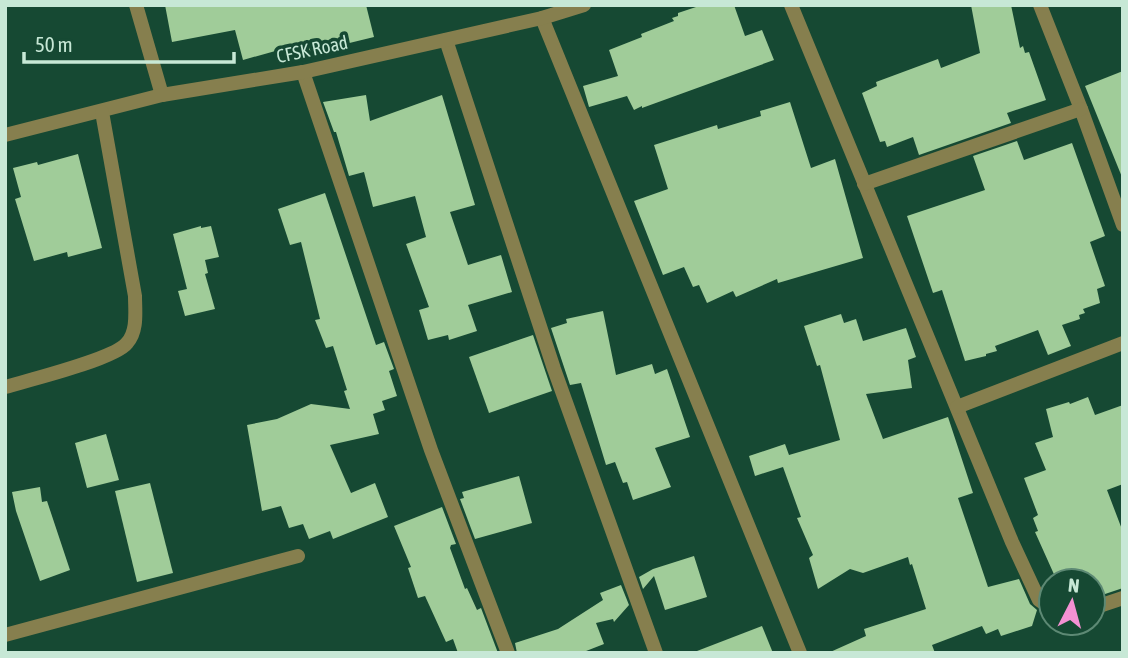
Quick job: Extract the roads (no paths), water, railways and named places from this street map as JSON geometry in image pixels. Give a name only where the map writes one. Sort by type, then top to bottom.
[{"type":"street","points":[[136,5],[162,95]]},
{"type":"street","name":"CFSK Road","points":[[5,135],[162,95],[303,72],[541,18],[584,5]]},
{"type":"street","points":[[791,5],[1037,595]]},
{"type":"street","points":[[1040,5],[1123,225]]},
{"type":"street","points":[[541,18],[800,653]]},
{"type":"street","points":[[446,40],[555,369],[656,653]]},
{"type":"street","points":[[303,72],[431,450],[508,653]]},
{"type":"street","points":[[864,184],[1081,109]]},
{"type":"street","points":[[5,387],[105,356],[127,344],[135,327],[135,296],[102,112]]},
{"type":"street","points":[[957,407],[1123,343]]},
{"type":"street","points":[[5,635],[298,555]]}]
